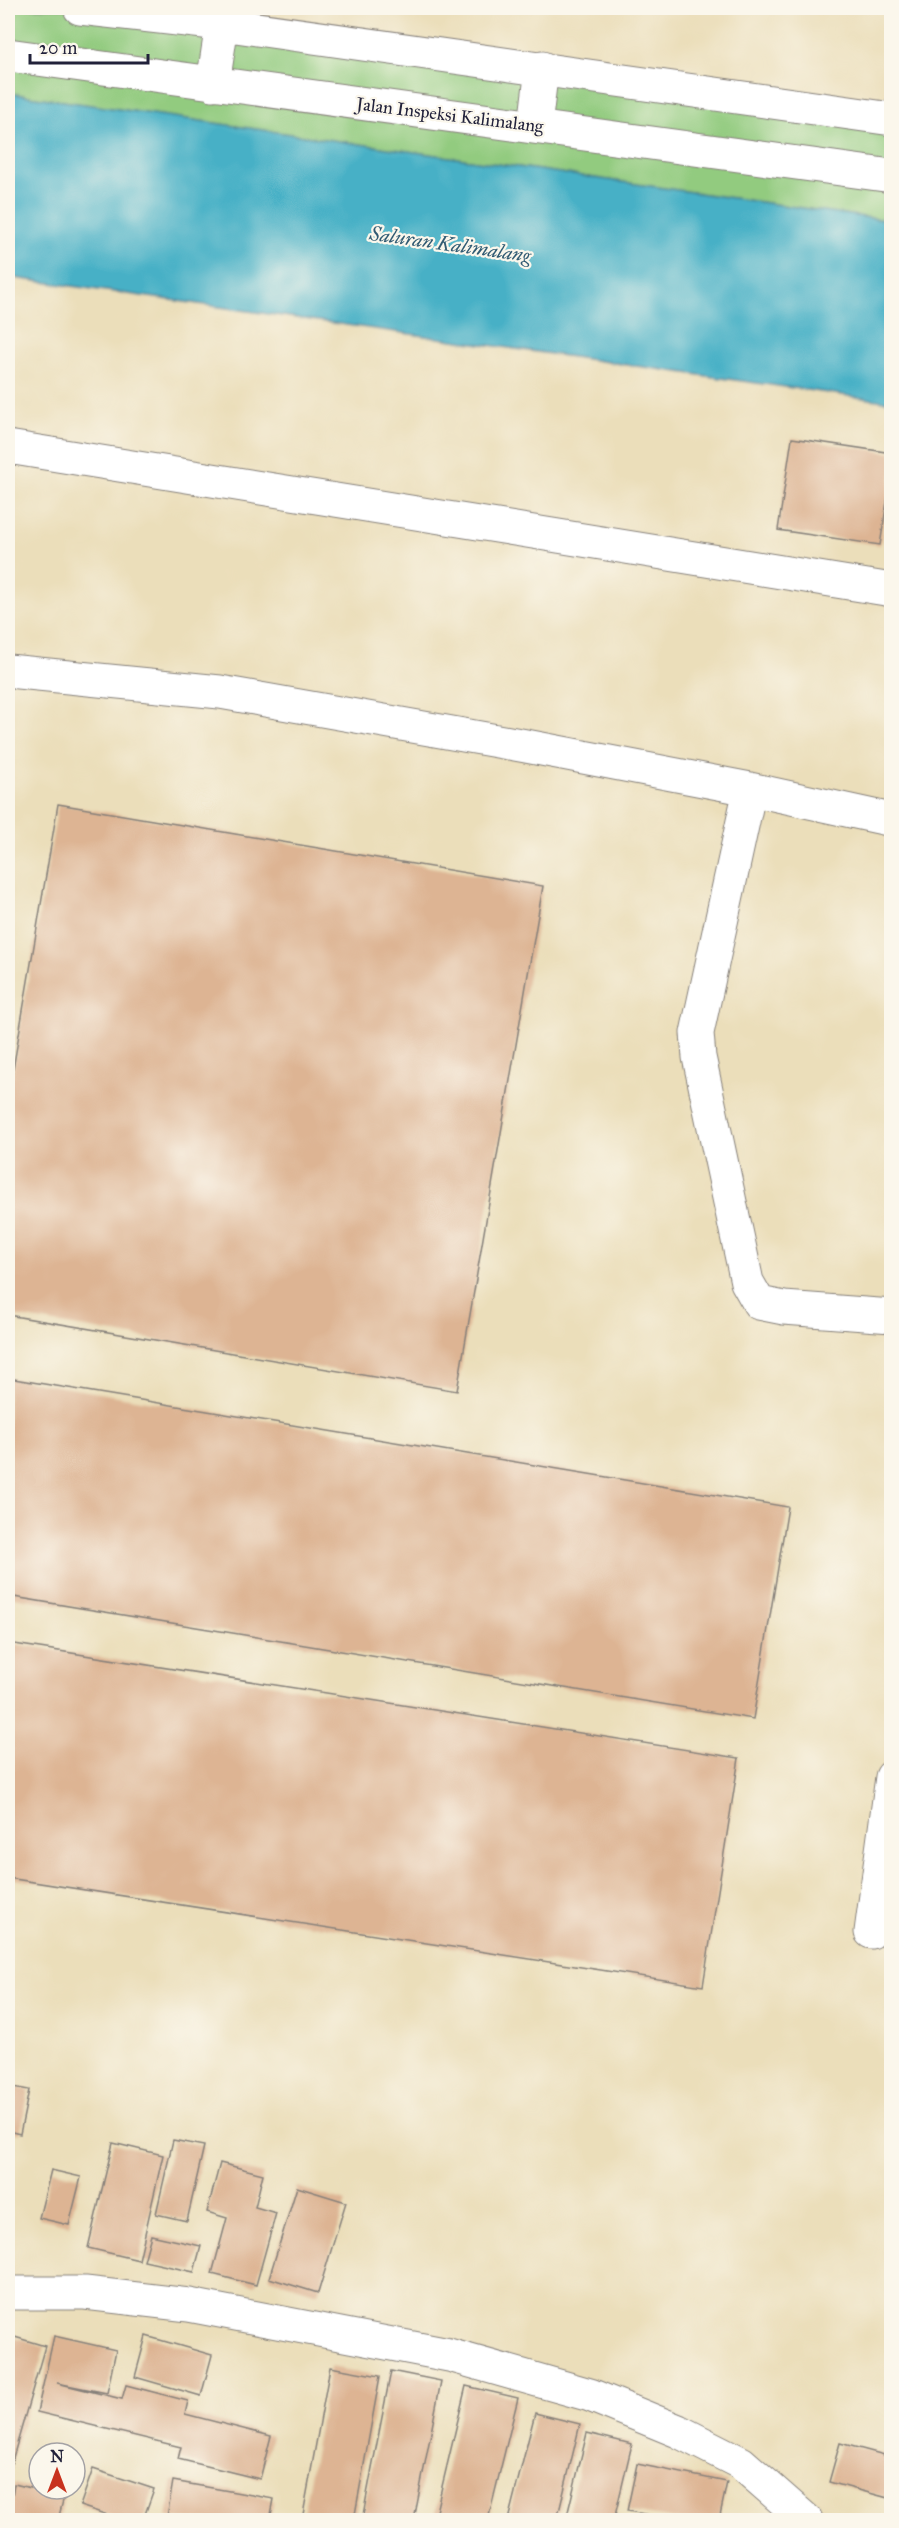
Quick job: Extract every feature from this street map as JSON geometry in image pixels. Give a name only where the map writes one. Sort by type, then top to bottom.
[{"type":"main road","points":[[80,8],[222,24],[891,119]]},
{"type":"main road","points":[[213,84],[222,24]]},
{"type":"main road","name":"Jalan Inspeksi Kalimalang","points":[[8,55],[891,176]]},
{"type":"main road","points":[[535,126],[542,68]]},
{"type":"main road","points":[[8,447],[891,590]]},
{"type":"main road","points":[[8,671],[220,692],[526,746],[750,789],[891,820]]},
{"type":"main road","points":[[750,789],[697,1033],[699,1057],[747,1282],[759,1303],[784,1308],[891,1317]]},
{"type":"main road","points":[[871,1932],[891,1777]]},
{"type":"main road","points":[[8,2293],[85,2293],[189,2305],[449,2355],[590,2395],[678,2431],[741,2463],[806,2520]]},
{"type":"green space","points":[[8,8],[80,8],[891,119],[891,221],[8,93]]},
{"type":"water","name":"Saluran Kalimalang","points":[[8,93],[891,221],[891,402],[8,277]]},
{"type":"building","points":[[792,438],[892,453],[892,471],[880,545],[778,530]]},
{"type":"building","points":[[58,804],[543,886],[457,1391],[8,1315],[8,1099]]},
{"type":"building","points":[[8,1378],[788,1507],[753,1719],[8,1596]]},
{"type":"building","points":[[8,1643],[739,1758],[703,1986],[8,1878]]},
{"type":"building","points":[[8,2086],[29,2090],[20,2134],[8,2131]]},
{"type":"building","points":[[173,2140],[204,2146],[187,2221],[156,2214]]},
{"type":"building","points":[[113,2143],[163,2155],[139,2260],[88,2248]]},
{"type":"building","points":[[220,2163],[263,2174],[255,2207],[276,2213],[256,2285],[212,2274],[227,2218],[207,2212]]},
{"type":"building","points":[[51,2170],[81,2177],[69,2225],[39,2218]]},
{"type":"building","points":[[297,2187],[346,2202],[318,2293],[269,2278]]},
{"type":"building","points":[[151,2235],[201,2246],[194,2272],[144,2261]]},
{"type":"building","points":[[8,2335],[45,2346],[8,2475]]},
{"type":"building","points":[[54,2336],[116,2350],[107,2393],[57,2383],[122,2399],[126,2385],[188,2401],[185,2414],[271,2436],[260,2479],[178,2459],[181,2447],[37,2412]]},
{"type":"building","points":[[146,2336],[212,2355],[201,2396],[135,2377]]},
{"type":"building","points":[[330,2367],[380,2376],[354,2520],[302,2520]]},
{"type":"building","points":[[391,2371],[441,2381],[414,2520],[362,2520]]},
{"type":"building","points":[[466,2386],[518,2398],[488,2520],[434,2520]]},
{"type":"building","points":[[535,2413],[580,2424],[557,2520],[508,2520]]},
{"type":"building","points":[[587,2433],[632,2444],[614,2520],[566,2520]]},
{"type":"building","points":[[840,2443],[892,2457],[892,2487],[888,2498],[829,2482]]},
{"type":"building","points":[[637,2464],[727,2482],[719,2520],[679,2520],[627,2511]]},
{"type":"building","points":[[93,2469],[154,2489],[143,2520],[123,2520],[80,2506],[82,2501],[87,2501],[87,2486]]},
{"type":"building","points":[[173,2481],[274,2499],[270,2520],[184,2520],[167,2517]]},
{"type":"building","points":[[14,2484],[27,2487],[27,2501],[63,2501],[58,2520],[8,2520]]}]
